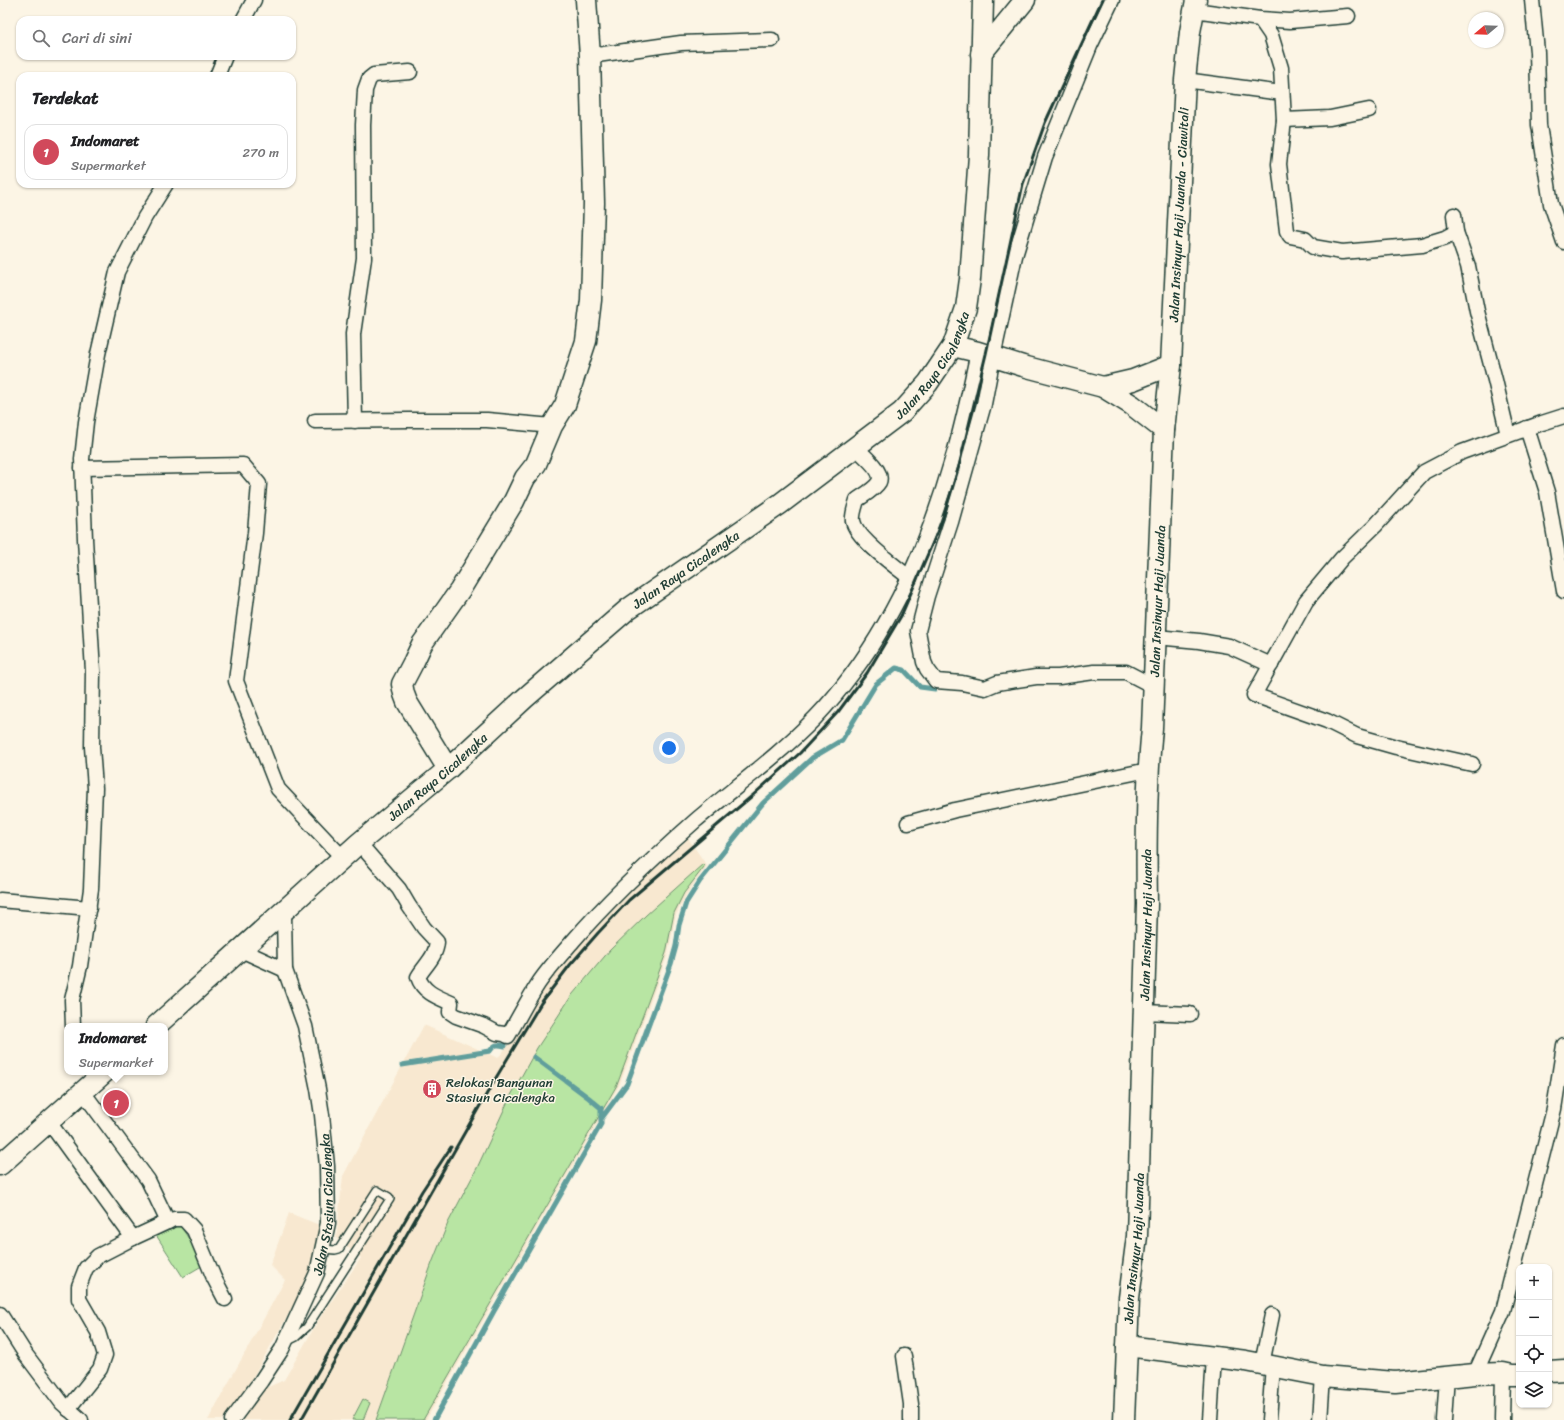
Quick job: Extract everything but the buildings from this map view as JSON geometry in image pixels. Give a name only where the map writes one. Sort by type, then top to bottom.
[{"type":"main road","points":[[448,769],[407,702],[402,684],[422,644],[460,590],[514,502],[525,478],[536,464],[552,426],[565,405],[586,341],[591,300],[594,203],[590,56],[586,0]]},
{"type":"main road","name":"Jalan Raya Cicalengka","points":[[159,1023],[284,913],[359,843],[448,769],[525,698],[628,610],[780,504],[902,412],[928,383],[953,346],[966,308],[970,279],[979,155],[983,0]]},
{"type":"main road","points":[[981,54],[1025,0]]},
{"type":"main road","name":"Jalan Insinyur Haji Juanda - Ciawitali","points":[[1164,430],[1171,365],[1185,80],[1190,32],[1195,5]]},
{"type":"main road","points":[[953,346],[1103,387],[1132,405],[1164,430]]},
{"type":"main road","points":[[1103,387],[1133,380],[1171,365]]},
{"type":"main road","name":"Jalan Insinyur Haji Juanda","points":[[1124,1420],[1129,1298],[1137,1236],[1147,904],[1148,770],[1154,686],[1164,430]]},
{"type":"main road","points":[[0,1166],[49,1122],[92,1080]]},
{"type":"main road","points":[[1127,1346],[1267,1365],[1323,1376],[1395,1382],[1475,1374],[1511,1374]]},
{"type":"main road","points":[[1552,1371],[1564,1370]]},
{"type":"street","points":[[245,16],[254,0]]},
{"type":"street","points":[[359,843],[399,889],[424,928],[437,942],[437,949],[434,956],[418,977],[420,984],[430,994],[451,1004],[450,1012],[456,1016],[508,1036],[538,983],[596,914],[635,875],[678,836],[763,766],[809,724],[842,687],[887,623],[910,578],[929,532],[953,460],[1045,157],[1090,46],[1112,0]]},
{"type":"street","points":[[1532,0],[1537,52],[1539,125],[1551,204],[1564,242]]},
{"type":"street","points":[[1195,5],[1260,19],[1290,21],[1348,16]]},
{"type":"street","points":[[1260,19],[1271,35],[1281,68],[1284,120],[1279,164],[1287,230],[1290,236],[1305,239],[1314,247],[1342,252],[1422,245],[1445,238],[1456,232]]},
{"type":"street","points":[[590,56],[681,43],[772,40]]},
{"type":"street","points":[[219,72],[224,60]]},
{"type":"street","points":[[355,421],[353,334],[364,258],[364,90],[369,79],[374,75],[410,72]]},
{"type":"street","points":[[1185,80],[1282,93]]},
{"type":"street","points":[[1284,120],[1330,118],[1369,110]]},
{"type":"street","points":[[73,1023],[72,1000],[80,966],[89,908],[95,788],[92,747],[93,671],[82,468],[86,422],[98,354],[117,272],[145,217],[163,188]]},
{"type":"street","points":[[1454,215],[1456,232],[1468,266],[1477,311],[1496,380],[1508,435]]},
{"type":"street","points":[[985,354],[984,404],[951,522],[927,596],[918,631],[924,662],[927,669],[936,681],[962,683],[985,688],[997,683],[1036,677],[1058,677],[1094,672],[1126,672],[1154,686]]},
{"type":"street","points":[[1472,764],[1396,747],[1357,736],[1327,721],[1254,695],[1306,601],[1342,558],[1375,526],[1424,472],[1462,452],[1564,416]]},
{"type":"street","points":[[315,421],[487,420],[552,426]]},
{"type":"street","points":[[1527,428],[1547,492],[1564,592]]},
{"type":"street","points":[[855,447],[875,466],[880,478],[878,483],[857,500],[853,521],[856,528],[876,552],[910,578]]},
{"type":"street","points":[[82,468],[243,465],[259,484],[255,533],[236,681],[278,789],[343,858]]},
{"type":"street","points":[[1156,637],[1199,641],[1229,646],[1271,665]]},
{"type":"street","points":[[908,823],[955,810],[1148,770]]},
{"type":"street","points":[[0,900],[89,908]]},
{"type":"street","name":"Jalan Stasiun Cicalengka","points":[[232,1420],[261,1381],[282,1349],[317,1273],[328,1223],[326,1166],[321,1108],[304,1026],[285,970],[284,913]]},
{"type":"street","points":[[241,950],[285,970]]},
{"type":"street","points":[[1144,1012],[1190,1014]]},
{"type":"street","points":[[1475,1374],[1503,1311],[1554,1109],[1564,1046]]},
{"type":"street","points":[[92,1080],[148,1180],[168,1222]]},
{"type":"street","points":[[49,1122],[133,1238]]},
{"type":"street","points":[[68,1409],[100,1369],[105,1355],[98,1332],[79,1299],[79,1286],[86,1268],[98,1256],[174,1219],[184,1219],[194,1230],[214,1278],[225,1299]]},
{"type":"street","points":[[0,1314],[26,1355],[62,1403],[81,1420]]},
{"type":"street","points":[[1269,1420],[1267,1365],[1272,1315]]},
{"type":"street","points":[[904,1356],[911,1404],[911,1420]]},
{"type":"street","points":[[1210,1420],[1214,1357]]},
{"type":"street","points":[[1502,1420],[1511,1374]]},
{"type":"street","points":[[1320,1420],[1323,1376]]},
{"type":"street","points":[[1444,1420],[1447,1376]]},
{"type":"lane","points":[[285,1342],[296,1337],[307,1327],[390,1199],[389,1197],[377,1190],[339,1249],[323,1249]]},
{"type":"shaded area","points":[[688,838],[707,866],[686,895],[676,915],[668,954],[620,1084],[426,1420],[242,1420],[259,1391],[284,1380],[318,1321],[361,1258],[336,1238],[343,1176],[424,1025],[498,1058],[511,1041],[523,1018],[563,961],[610,907]]},
{"type":"shaded area","points":[[289,1213],[322,1226],[318,1253],[292,1308],[249,1384],[222,1420],[208,1420],[285,1280],[270,1265]]},
{"type":"green space","points":[[703,864],[704,867],[684,893],[674,913],[666,953],[617,1085],[423,1420],[376,1420],[432,1263],[448,1223],[477,1168],[509,1099],[537,1048],[572,995],[610,950],[646,915]]},
{"type":"green space","points":[[178,1222],[205,1264],[183,1277],[156,1235]]},
{"type":"green space","points":[[363,1399],[370,1403],[363,1420],[352,1420]]},
{"type":"waterway","points":[[601,1119],[627,1084],[671,964],[676,946],[679,925],[686,903],[700,881],[763,803],[812,758],[842,740],[876,684],[896,668],[904,670],[920,687],[935,689]]},
{"type":"waterway","points":[[402,1065],[490,1051],[496,1045],[505,1046]]},
{"type":"waterway","points":[[434,1420],[494,1311],[601,1124],[601,1108],[534,1057]]},
{"type":"railway","points":[[301,1420],[494,1081],[541,1003],[570,965],[629,900],[752,796],[800,753],[838,712],[867,673],[901,616],[943,519],[959,466],[986,354],[1023,184],[1045,123],[1102,0]]},
{"type":"railway","points":[[290,1420],[422,1191],[451,1147]]},
{"type":"place","name":"Relokasi Bangunan Stasiun Cicalengka","points":[[432,1089]]},
{"type":"place","name":"Indomaret","points":[[116,1103]]}]
